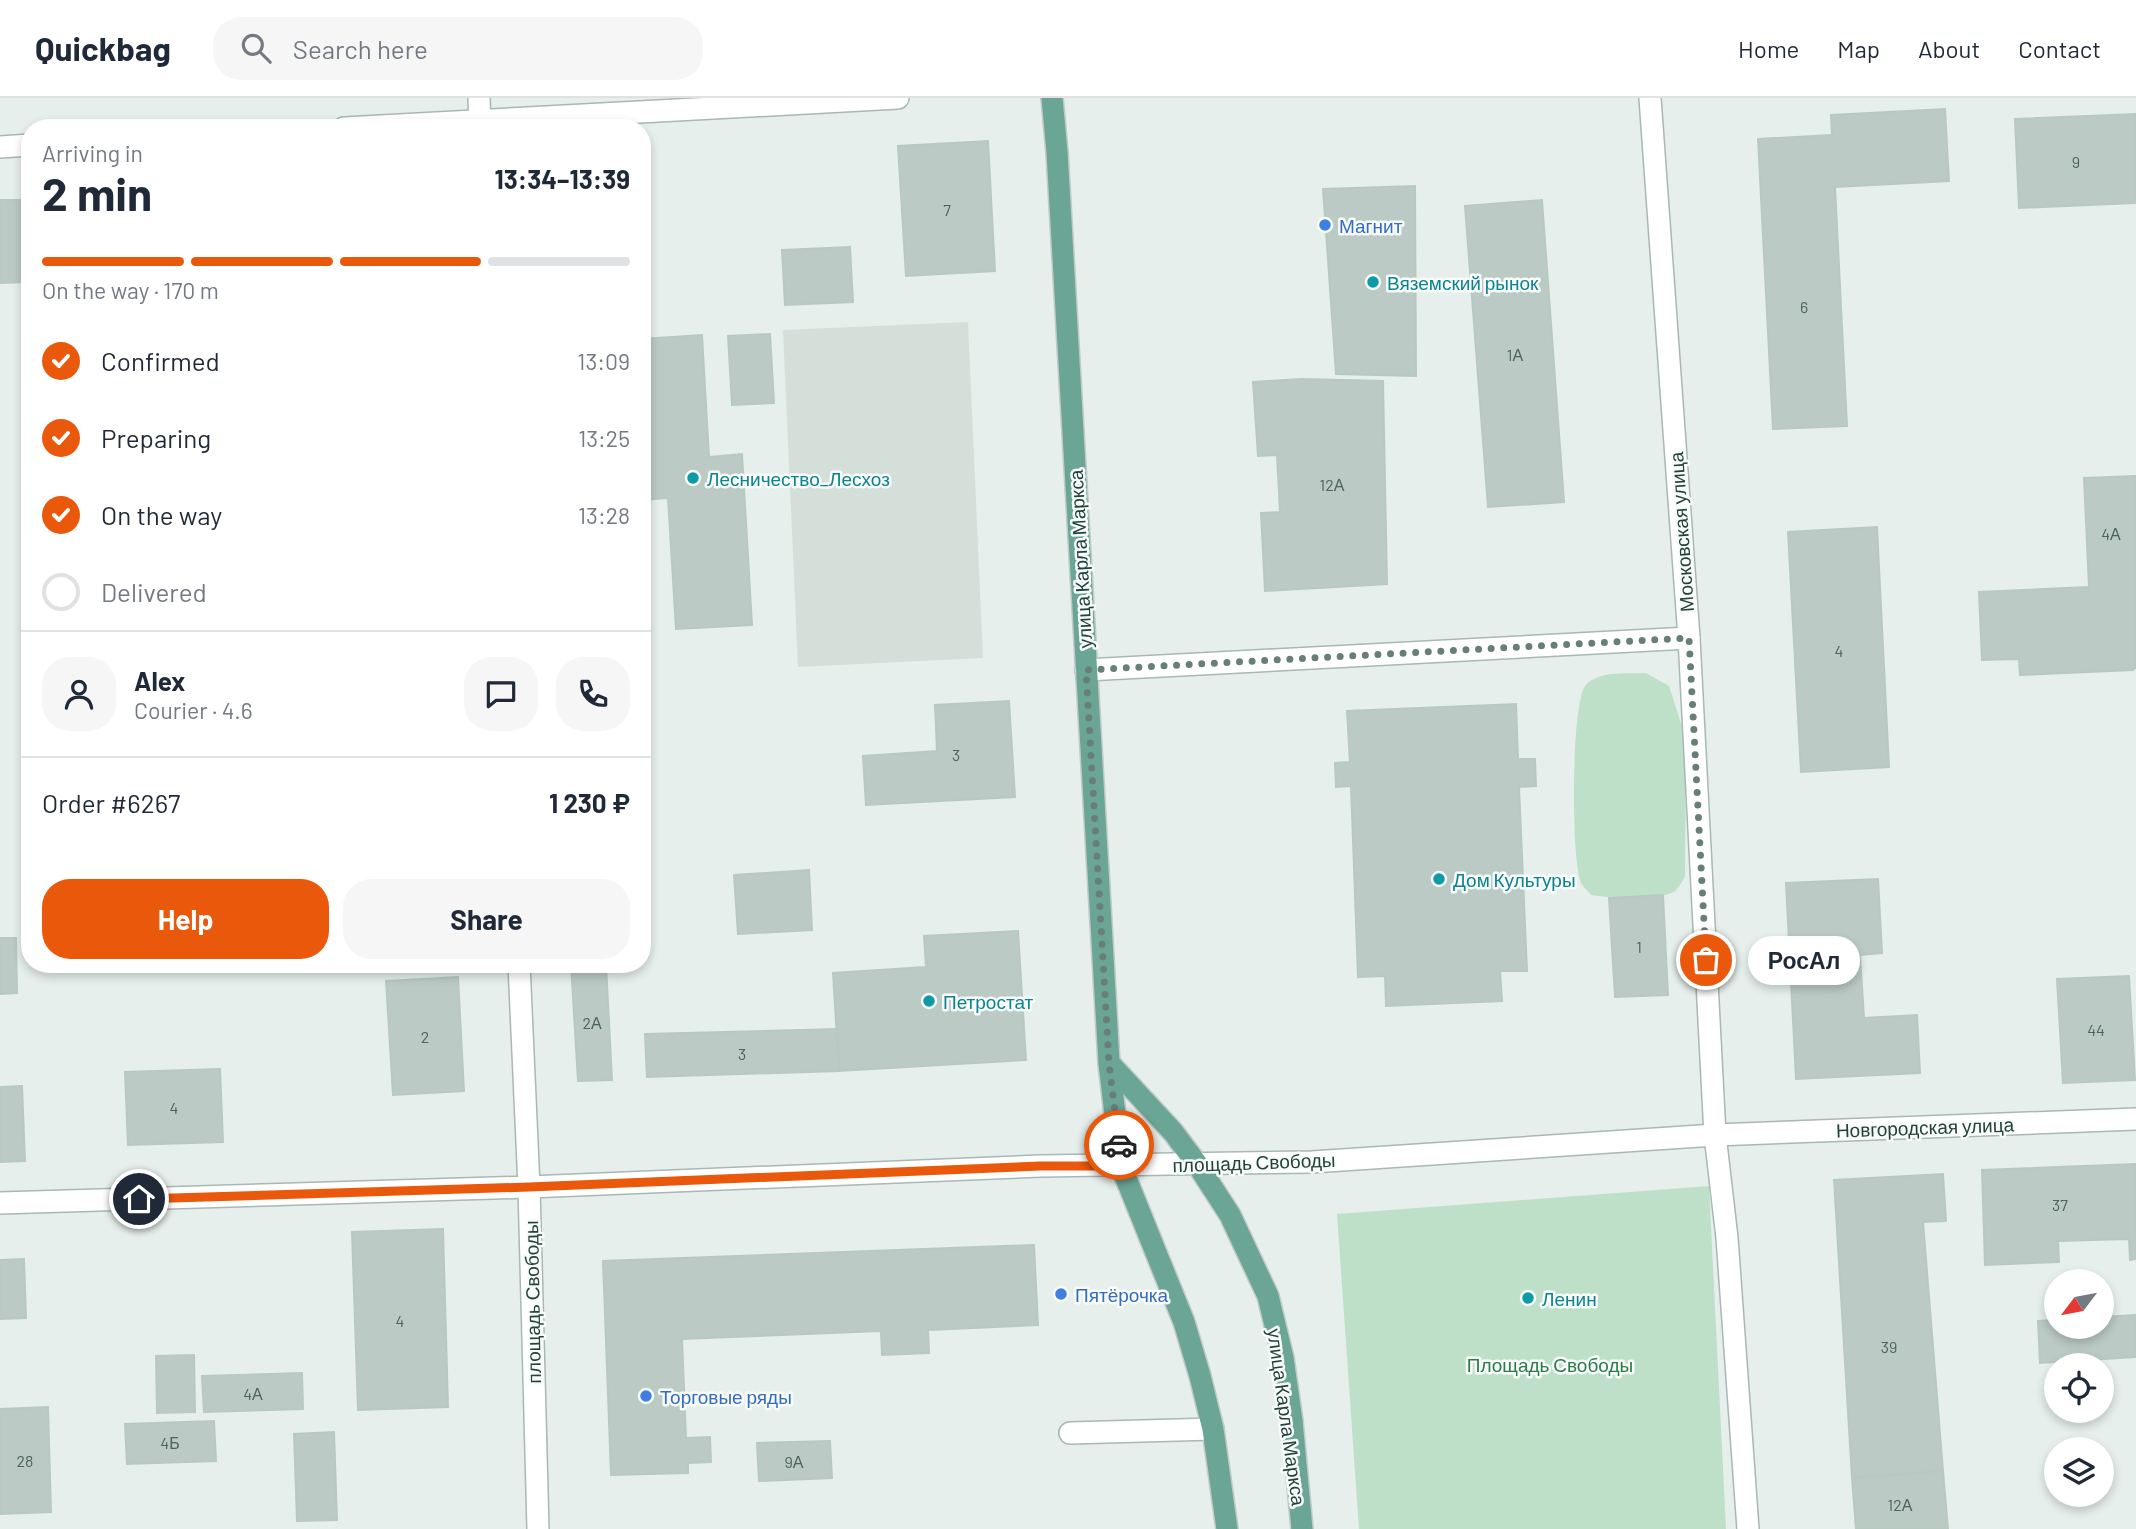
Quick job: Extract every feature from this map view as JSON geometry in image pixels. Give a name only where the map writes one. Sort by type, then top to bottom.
[{"type":"main road","name":"улица Карла Маркса","points":[[1052,98],[1109,1063],[1121,1166],[1184,1322],[1213,1429],[1227,1529]]},
{"type":"main road","name":"улица Карла Маркса","points":[[1109,1063],[1173,1132],[1197,1164],[1230,1215],[1268,1296],[1283,1358],[1302,1529]]},
{"type":"street","points":[[479,98],[480,119]]},
{"type":"street","points":[[560,119],[898,98]]},
{"type":"street","name":"Московская улица","points":[[1650,98],[1689,638],[1715,1135]]},
{"type":"street","points":[[0,147],[21,146]]},
{"type":"street","points":[[1086,670],[1689,638]]},
{"type":"street","points":[[0,1203],[529,1187],[519,973]]},
{"type":"street","name":"Новгородская улица","points":[[1715,1135],[2136,1119]]},
{"type":"street","points":[[1715,1135],[1727,1238],[1748,1529]]},
{"type":"street","name":"площадь Свободы","points":[[538,1529],[529,1187],[1040,1166],[1312,1162],[1715,1135]]},
{"type":"street","points":[[1070,1433],[1213,1429]]},
{"type":"shaded area","points":[[968,322],[983,658],[798,667],[783,330]]},
{"type":"green space","points":[[1646,673],[1669,686],[1686,739],[1685,877],[1675,891],[1658,896],[1622,898],[1591,895],[1581,883],[1575,845],[1575,751],[1580,699],[1585,686],[1597,677]]},
{"type":"green space","name":"Площадь Свободы","points":[[1709,1186],[1726,1529],[1359,1529],[1337,1214]]},
{"type":"building","points":[[1945,109],[1949,181],[1835,187],[1847,426],[1773,429],[1758,139],[1832,135],[1831,115]]},
{"type":"building","points":[[2136,114],[2136,203],[2019,208],[2015,119]]},
{"type":"building","points":[[988,141],[995,271],[906,276],[898,146]]},
{"type":"building","name":"Вяземский рынок","points":[[1415,186],[1416,376],[1336,374],[1323,189]]},
{"type":"building","points":[[0,200],[21,200],[21,282],[0,283]]},
{"type":"building","points":[[1542,200],[1564,502],[1488,507],[1465,206]]},
{"type":"building","points":[[850,247],[853,302],[785,305],[782,250]]},
{"type":"building","points":[[770,334],[774,403],[732,405],[728,336]]},
{"type":"building","name":"Лесничество_Лесхоз","points":[[702,335],[709,457],[742,454],[752,625],[676,629],[668,498],[651,499],[651,338]]},
{"type":"building","points":[[1301,379],[1383,381],[1387,584],[1265,591],[1261,513],[1280,512],[1277,455],[1258,456],[1253,382]]},
{"type":"building","points":[[2136,476],[2136,667],[2133,670],[2020,675],[2019,659],[1982,660],[1979,592],[2089,587],[2084,478]]},
{"type":"building","points":[[1877,527],[1889,767],[1801,772],[1788,532]]},
{"type":"building","points":[[1009,701],[1015,797],[866,805],[863,756],[937,751],[935,705]]},
{"type":"building","name":"Дом Культуры","points":[[1516,704],[1518,759],[1535,759],[1536,786],[1519,787],[1527,971],[1500,971],[1502,1001],[1386,1006],[1385,976],[1358,977],[1351,786],[1336,787],[1335,763],[1350,762],[1347,711]]},
{"type":"building","points":[[809,870],[812,930],[738,934],[734,875]]},
{"type":"building","points":[[1878,879],[1882,953],[1860,955],[1864,1018],[1917,1015],[1920,1073],[1796,1079],[1786,883]]},
{"type":"building","points":[[1663,895],[1668,995],[1615,997],[1609,898]]},
{"type":"building","name":"Петростат","points":[[1018,931],[1026,1060],[839,1071],[833,973],[926,967],[924,936]]},
{"type":"building","points":[[0,938],[16,938],[17,993],[0,994]]},
{"type":"building","points":[[572,973],[606,973],[612,1080],[578,1081]]},
{"type":"building","points":[[2129,976],[2135,1080],[2063,1083],[2057,979]]},
{"type":"building","points":[[458,977],[464,1091],[393,1095],[386,981]]},
{"type":"building","points":[[837,1029],[839,1071],[647,1077],[645,1034]]},
{"type":"building","points":[[220,1069],[223,1142],[128,1145],[125,1072]]},
{"type":"building","points":[[22,1086],[25,1161],[0,1162],[0,1087]]},
{"type":"building","points":[[2136,1164],[2136,1259],[2130,1260],[2129,1239],[2058,1241],[2059,1262],[1985,1265],[1982,1170]]},
{"type":"building","points":[[1943,1174],[1946,1221],[1923,1222],[1943,1471],[1852,1478],[1834,1180]]},
{"type":"building","points":[[443,1229],[448,1407],[358,1410],[352,1232]]},
{"type":"building","name":"Торговые ряды","points":[[1034,1245],[1038,1325],[928,1330],[929,1353],[882,1355],[881,1331],[682,1339],[686,1438],[710,1437],[711,1462],[688,1463],[688,1473],[611,1475],[603,1261]]},
{"type":"building","points":[[24,1259],[26,1318],[0,1319],[0,1260]]},
{"type":"building","points":[[2136,1315],[2136,1357],[2114,1358],[2114,1353],[2044,1353],[2044,1363],[2040,1363],[2038,1321],[2044,1321],[2044,1339],[2114,1339],[2114,1316]]},
{"type":"building","points":[[194,1355],[195,1412],[157,1413],[156,1356]]},
{"type":"building","points":[[302,1373],[303,1409],[204,1412],[202,1376]]},
{"type":"building","points":[[48,1407],[51,1512],[0,1514],[0,1409]]},
{"type":"building","points":[[214,1421],[216,1461],[127,1464],[125,1424]]},
{"type":"building","points":[[334,1432],[337,1520],[297,1521],[294,1434]]},
{"type":"building","points":[[830,1441],[832,1478],[759,1481],[757,1443]]},
{"type":"building","points":[[1943,1471],[1948,1529],[1856,1529],[1852,1478]]},
{"type":"way so far","points":[[1119,1145],[1109,1063],[1086,670],[1689,638],[1706,960]]},
{"type":"place","name":"Магнит","points":[[1325,225]]},
{"type":"place","name":"Вяземский рынок","points":[[1373,282]]},
{"type":"place","name":"Лесничество_Лесхоз","points":[[693,478]]},
{"type":"place","name":"Дом Культуры","points":[[1439,879]]},
{"type":"place","name":"РосАл","points":[[1706,960]]},
{"type":"place","name":"Петростат","points":[[929,1001]]},
{"type":"place","name":"Пятёрочка","points":[[1061,1294]]},
{"type":"place","name":"Ленин","points":[[1528,1298]]},
{"type":"place","name":"Торговые ряды","points":[[646,1396]]},
{"type":"route","points":[[139,1199],[529,1187],[1040,1166],[1121,1166],[1119,1145]]}]
